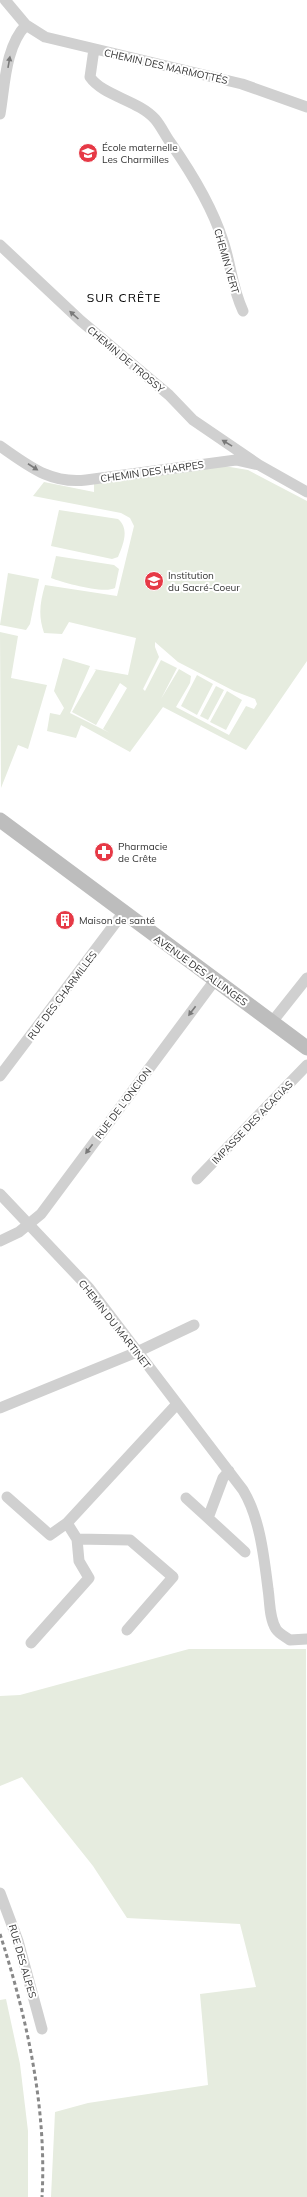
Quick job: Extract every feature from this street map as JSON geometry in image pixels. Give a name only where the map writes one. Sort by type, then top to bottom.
[{"type":"main road","name":"AVENUE DES ALLINGES","points":[[0,820],[123,913],[307,1048]]},
{"type":"street","name":"CHEMIN DES MARMOTTÉS","points":[[5,0],[26,25],[39,34],[51,39],[252,86],[307,107]]},
{"type":"street","points":[[0,114],[13,44],[16,37],[26,25]]},
{"type":"street","name":"CHEMIN VERT","points":[[94,49],[90,76],[94,83],[136,105],[155,119],[197,185],[212,212],[223,241],[236,295],[243,311]]},
{"type":"street","name":"CHEMIN DE TROSSY","points":[[0,245],[81,321],[169,395],[193,420],[259,465]]},
{"type":"street","name":"CHEMIN DES HARPES","points":[[0,446],[42,473],[63,481],[86,480],[232,460],[259,465],[307,492]]},
{"type":"street","name":"RUE DES CHARMILLES","points":[[0,1076],[123,913]]},
{"type":"street","points":[[272,1022],[307,978]]},
{"type":"street","name":"RUE DE L'ONCION","points":[[0,1241],[30,1225],[41,1214],[215,980]]},
{"type":"street","name":"IMPASSE DES ACACIAS","points":[[197,1179],[307,1065]]},
{"type":"street","name":"CHEMIN DU MARTINET","points":[[0,1194],[89,1288],[250,1502],[265,1567],[272,1618],[276,1629],[290,1640],[307,1639]]},
{"type":"street","points":[[0,1408],[137,1352],[194,1325]]},
{"type":"street","points":[[7,1497],[50,1535],[67,1523],[177,1404]]},
{"type":"street","points":[[208,1518],[223,1478],[228,1472]]},
{"type":"street","points":[[186,1498],[245,1552]]},
{"type":"street","points":[[31,1643],[89,1578],[79,1561],[77,1539],[67,1523]]},
{"type":"street","points":[[77,1539],[130,1540],[173,1577],[127,1630]]},
{"type":"street","name":"RUE DES ALPES","points":[[0,1893],[18,1941],[42,2029]]},
{"type":"shaded area","points":[[224,466],[248,470],[307,501],[307,661],[246,750],[163,707],[130,752],[81,725],[76,738],[47,731],[50,713],[60,715],[64,708],[54,691],[63,658],[90,666],[70,713],[110,733],[103,729],[127,688],[120,683],[96,725],[72,712],[96,670],[94,669],[128,675],[136,638],[69,622],[62,634],[44,633],[40,615],[45,585],[117,596],[134,526],[130,518],[121,513],[33,496],[44,482],[94,492],[94,484]],"holes":[[[155,642],[178,662],[234,691],[255,699],[257,704],[254,709],[246,706],[229,735],[176,707],[190,683],[191,676],[179,669],[161,699],[177,668],[161,660],[145,691],[143,689],[159,657],[155,647]]]},
{"type":"shaded area","points":[[59,510],[118,519],[122,523],[125,532],[118,557],[112,559],[51,546]]},
{"type":"shaded area","points":[[56,556],[114,565],[119,569],[115,588],[102,590],[93,589],[65,583],[51,578]]},
{"type":"shaded area","points":[[8,573],[39,579],[30,624],[26,630],[0,625]]},
{"type":"shaded area","points":[[0,632],[18,636],[11,678],[47,685],[28,749],[18,745],[1,788]]},
{"type":"shaded area","points":[[197,675],[213,684],[197,715],[181,706]]},
{"type":"shaded area","points":[[216,686],[224,690],[208,720],[200,716]]},
{"type":"shaded area","points":[[227,691],[242,700],[226,730],[210,722]]},
{"type":"shaded area","points":[[189,1649],[306,1649],[307,2197],[51,2197],[55,2112],[88,2103],[208,2085],[200,1994],[256,1987],[240,1924],[127,1918],[93,1866],[22,1777],[0,1786],[0,1696],[20,1695]]},
{"type":"shaded area","points":[[6,1999],[20,2064],[28,2131],[28,2197],[0,2197],[0,2000]]},
{"type":"railway","points":[[0,1934],[19,1998],[33,2064],[41,2130],[43,2164],[42,2197]]},
{"type":"place","name":"École maternelle Les Charmilles","points":[[88,153]]},
{"type":"place","name":"Institution du Sacré-Coeur","points":[[154,581]]},
{"type":"place","name":"Pharmacie de Crête","points":[[104,852]]},
{"type":"place","name":"Maison de santé","points":[[65,920]]},
{"type":"district","name":"SUR CRÊTE","points":[[124,298]]}]
